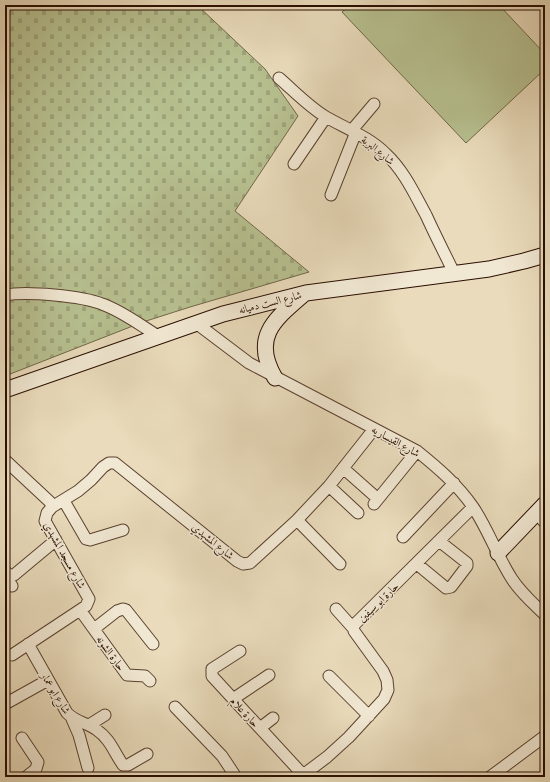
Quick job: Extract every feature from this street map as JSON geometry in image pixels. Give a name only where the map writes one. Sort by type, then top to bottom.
[{"type":"street","name":"شارع البربة","points":[[279,78],[326,117],[354,131],[373,143],[386,153],[397,165],[406,178],[454,273]]},
{"type":"street","points":[[331,195],[354,131],[374,104]]},
{"type":"street","points":[[294,164],[326,117]]},
{"type":"street","name":"شارع الست دميانه","points":[[5,390],[158,336],[250,306],[306,293],[489,269],[524,261],[545,254]]},
{"type":"street","points":[[5,295],[22,293],[82,299],[101,303],[120,312],[158,336]]},
{"type":"street","points":[[275,378],[269,368],[266,356],[266,344],[269,332],[278,317],[306,293]]},
{"type":"street","name":"شارع القيساريه","points":[[196,323],[249,363],[417,452],[436,466],[454,483],[473,507],[504,567],[521,591],[545,615]]},
{"type":"street","name":"شارع المشهدي","points":[[52,507],[64,501],[87,484],[103,467],[109,463],[115,463],[237,561],[243,564],[250,563],[297,520],[329,486],[374,429]]},
{"type":"street","points":[[343,468],[376,502],[417,452]]},
{"type":"street","name":"شارع مسجد المشهدي","points":[[5,460],[50,502],[52,507],[47,513],[45,521],[89,600],[88,603],[80,610]]},
{"type":"street","points":[[403,537],[454,483]]},
{"type":"street","points":[[329,486],[358,513]]},
{"type":"street","points":[[64,501],[86,539],[90,540],[123,530]]},
{"type":"street","name":"حارة ابو سيفين","points":[[304,776],[327,757],[369,716],[384,699],[388,690],[387,680],[383,671],[353,628],[355,624],[473,507]]},
{"type":"street","points":[[498,553],[542,513]]},
{"type":"street","points":[[297,520],[340,564]]},
{"type":"street","points":[[5,571],[9,575],[14,575],[56,540]]},
{"type":"street","points":[[417,564],[446,588],[451,588],[467,566],[467,563],[439,541]]},
{"type":"street","points":[[5,576],[12,586]]},
{"type":"street","points":[[94,629],[117,611],[123,609],[126,610],[152,644]]},
{"type":"street","points":[[336,609],[353,628]]},
{"type":"street","points":[[12,655],[80,610]]},
{"type":"street","name":"حارة الشونه","points":[[80,610],[127,675],[145,676],[150,681]]},
{"type":"street","name":"شارع ابو عمار","points":[[28,644],[67,713],[72,719],[89,725],[105,737],[112,745],[123,765],[128,765],[147,754]]},
{"type":"street","name":"حارة علام","points":[[240,651],[212,669],[212,676],[304,776]]},
{"type":"street","points":[[233,699],[269,675]]},
{"type":"street","points":[[329,676],[369,716]]},
{"type":"street","points":[[5,704],[48,680]]},
{"type":"street","points":[[175,707],[222,756],[236,777]]},
{"type":"street","points":[[89,725],[105,715]]},
{"type":"street","points":[[260,728],[273,718]]},
{"type":"street","points":[[72,719],[79,735],[88,768]]},
{"type":"street","points":[[490,777],[545,736]]},
{"type":"street","points":[[22,738],[38,762],[36,769],[26,777]]},
{"type":"green space","points":[[5,5],[197,5],[265,69],[298,116],[235,211],[309,272],[143,322],[5,376]]},
{"type":"green space","points":[[350,5],[499,5],[545,54],[545,69],[466,143],[342,12]]}]
